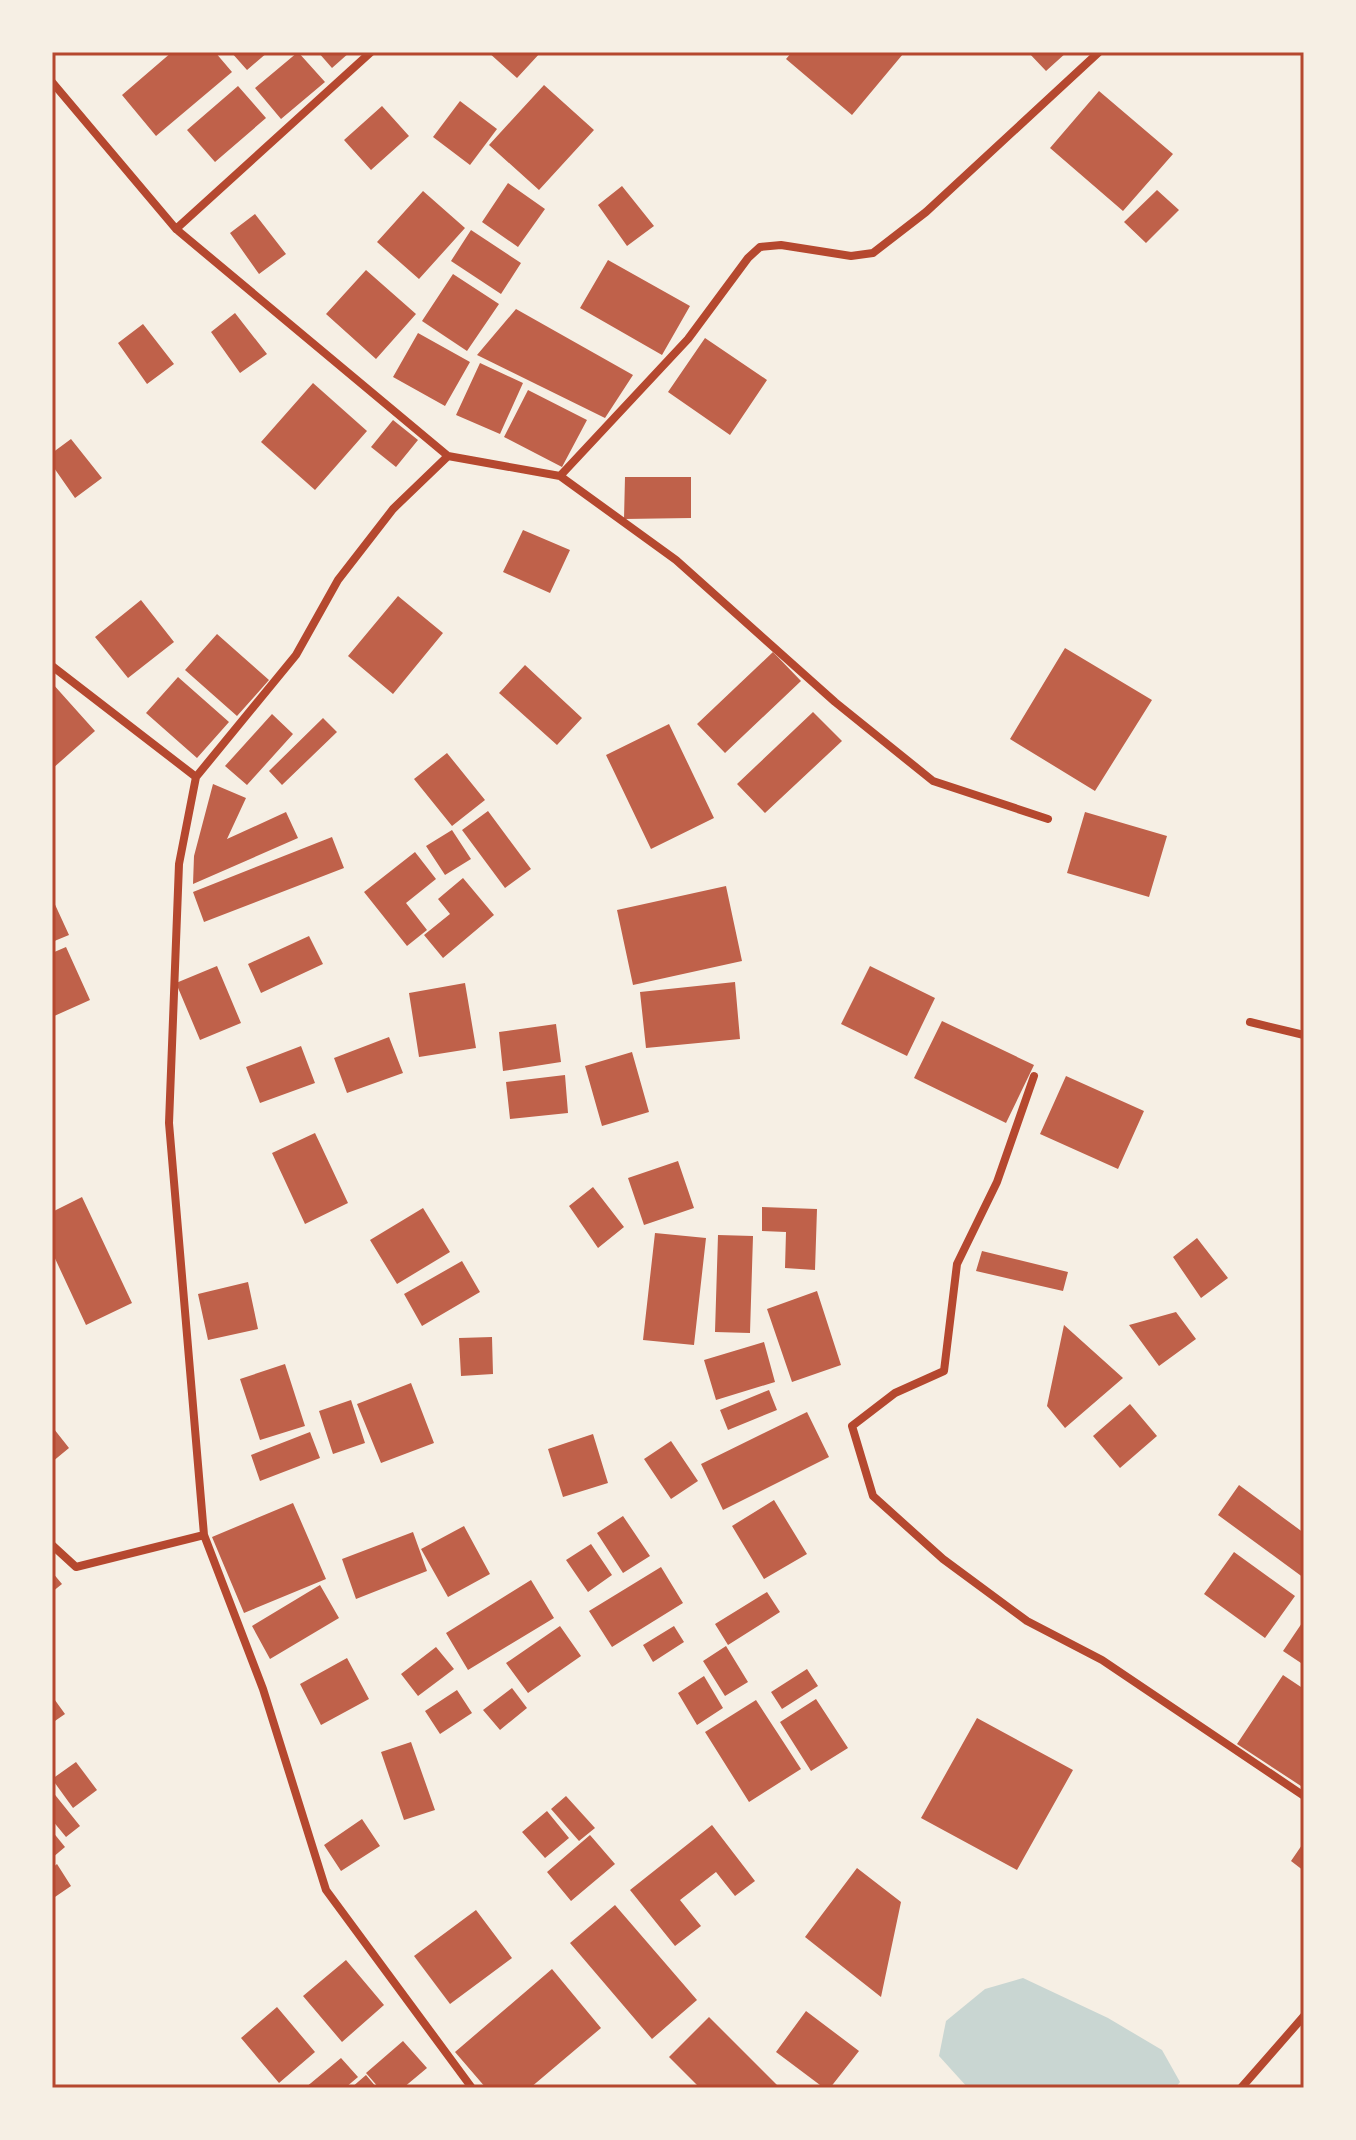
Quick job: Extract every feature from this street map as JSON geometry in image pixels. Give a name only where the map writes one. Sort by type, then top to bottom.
[{"type":"street","points":[[176,229],[371,52]]},
{"type":"street","points":[[560,476],[688,339],[748,258],[760,247],[781,245],[851,256],[873,253],[926,212],[1099,52]]},
{"type":"street","points":[[52,82],[176,229],[448,456],[560,476],[676,560],[835,702],[933,781],[1048,819]]},
{"type":"street","points":[[448,456],[384,521],[338,580],[296,655],[196,777],[179,864],[169,1123],[204,1535],[263,1689],[326,1890],[472,2088]]},
{"type":"street","points":[[52,666],[196,777]]},
{"type":"street","points":[[1250,1022],[1304,1035]]},
{"type":"street","points":[[1034,1076],[997,1182],[957,1264],[944,1371],[895,1393],[852,1426],[873,1496],[943,1559],[1027,1621],[1102,1660],[1304,1796]]},
{"type":"street","points":[[52,1545],[76,1567],[204,1535]]},
{"type":"street","points":[[1241,2088],[1304,2016]]},
{"type":"shaded area","points":[[1023,1978],[1108,2018],[1162,2050],[1180,2082],[1175,2088],[968,2088],[939,2056],[946,2021],[985,1989]]},
{"type":"building","points":[[172,52],[215,52],[232,72],[156,136],[122,95]]},
{"type":"building","points":[[231,52],[268,52],[247,70]]},
{"type":"building","points":[[298,52],[325,82],[281,119],[255,88]]},
{"type":"building","points":[[318,52],[350,52],[332,68]]},
{"type":"building","points":[[488,52],[541,52],[517,78]]},
{"type":"building","points":[[792,52],[903,54],[852,115],[786,59]]},
{"type":"building","points":[[1028,52],[1067,52],[1046,71]]},
{"type":"building","points":[[544,85],[594,130],[539,190],[489,145]]},
{"type":"building","points":[[238,86],[266,118],[215,162],[187,130]]},
{"type":"building","points":[[1099,91],[1173,154],[1123,211],[1050,148]]},
{"type":"building","points":[[460,101],[497,129],[470,165],[433,137]]},
{"type":"building","points":[[382,106],[409,136],[371,170],[344,140]]},
{"type":"building","points":[[508,183],[545,209],[518,247],[482,222]]},
{"type":"building","points":[[622,186],[654,226],[627,246],[598,205]]},
{"type":"building","points":[[1157,190],[1179,210],[1146,243],[1124,222]]},
{"type":"building","points":[[423,191],[465,228],[419,279],[377,242]]},
{"type":"building","points":[[255,214],[286,254],[259,274],[230,233]]},
{"type":"building","points":[[471,230],[521,263],[501,294],[451,261]]},
{"type":"building","points":[[608,260],[690,306],[662,355],[580,308]]},
{"type":"building","points":[[366,270],[416,314],[376,359],[326,314]]},
{"type":"building","points":[[453,274],[499,304],[467,351],[422,321]]},
{"type":"building","points":[[516,309],[633,375],[605,418],[477,355]]},
{"type":"building","points":[[235,313],[267,354],[240,373],[211,332]]},
{"type":"building","points":[[143,324],[174,364],[147,384],[118,343]]},
{"type":"building","points":[[418,333],[470,362],[445,406],[393,377]]},
{"type":"building","points":[[705,338],[767,380],[730,435],[668,392]]},
{"type":"building","points":[[480,363],[523,383],[500,434],[456,415]]},
{"type":"building","points":[[313,383],[367,431],[315,490],[261,442]]},
{"type":"building","points":[[528,390],[587,420],[562,467],[504,437]]},
{"type":"building","points":[[393,420],[418,440],[396,467],[371,447]]},
{"type":"building","points":[[71,439],[102,478],[75,498],[52,465],[52,453]]},
{"type":"building","points":[[625,477],[691,477],[691,518],[624,519]]},
{"type":"building","points":[[523,530],[570,550],[550,593],[503,572]]},
{"type":"building","points":[[398,596],[443,633],[393,694],[348,656]]},
{"type":"building","points":[[141,600],[174,642],[128,678],[95,637]]},
{"type":"building","points":[[217,634],[269,680],[237,716],[185,670]]},
{"type":"building","points":[[1065,648],[1152,700],[1095,791],[1010,739]]},
{"type":"building","points":[[773,652],[801,681],[725,753],[697,724]]},
{"type":"building","points":[[525,665],[582,718],[557,745],[499,693]]},
{"type":"building","points":[[178,677],[229,722],[197,758],[146,713]]},
{"type":"building","points":[[52,683],[95,731],[52,769]]},
{"type":"building","points":[[813,712],[842,741],[765,813],[737,784]]},
{"type":"building","points":[[272,714],[293,734],[247,785],[225,766]]},
{"type":"building","points":[[323,718],[337,732],[282,785],[269,771]]},
{"type":"building","points":[[669,724],[714,818],[651,849],[606,755]]},
{"type":"building","points":[[447,753],[485,800],[452,826],[414,779]]},
{"type":"building","points":[[213,784],[246,798],[227,839],[286,812],[298,838],[193,884],[194,856]]},
{"type":"building","points":[[488,811],[531,869],[505,888],[462,830]]},
{"type":"building","points":[[1085,812],[1167,836],[1149,897],[1067,873]]},
{"type":"building","points":[[452,830],[471,859],[445,875],[426,846]]},
{"type":"building","points":[[332,837],[344,868],[204,922],[193,892]]},
{"type":"building","points":[[415,852],[436,879],[406,903],[427,930],[407,946],[364,892]]},
{"type":"building","points":[[463,878],[494,915],[443,958],[424,935],[450,914],[438,899]]},
{"type":"building","points":[[726,886],[742,961],[633,985],[617,910]]},
{"type":"building","points":[[52,898],[69,935],[52,942]]},
{"type":"building","points":[[309,936],[323,964],[261,993],[248,964]]},
{"type":"building","points":[[66,947],[90,1000],[52,1017],[52,953]]},
{"type":"building","points":[[217,966],[241,1023],[200,1040],[176,983]]},
{"type":"building","points":[[870,966],[935,998],[907,1056],[841,1024]]},
{"type":"building","points":[[735,982],[740,1039],[646,1048],[640,992]]},
{"type":"building","points":[[465,983],[476,1048],[419,1057],[409,993]]},
{"type":"building","points":[[942,1021],[1034,1065],[1006,1123],[914,1078]]},
{"type":"building","points":[[556,1024],[561,1062],[503,1071],[499,1032]]},
{"type":"building","points":[[389,1037],[403,1073],[347,1093],[334,1058]]},
{"type":"building","points":[[301,1046],[315,1083],[260,1103],[246,1067]]},
{"type":"building","points":[[632,1052],[649,1112],[602,1126],[585,1066]]},
{"type":"building","points":[[565,1075],[568,1113],[510,1119],[506,1082]]},
{"type":"building","points":[[1066,1076],[1144,1111],[1118,1169],[1040,1134]]},
{"type":"building","points":[[315,1133],[348,1203],[305,1224],[272,1153]]},
{"type":"building","points":[[678,1161],[694,1208],[644,1225],[628,1178]]},
{"type":"building","points":[[593,1187],[624,1227],[598,1248],[569,1206]]},
{"type":"building","points":[[82,1197],[132,1303],[86,1325],[52,1252],[52,1212]]},
{"type":"building","points":[[762,1207],[817,1209],[815,1270],[785,1268],[786,1232],[762,1231]]},
{"type":"building","points":[[423,1208],[450,1252],[397,1284],[370,1240]]},
{"type":"building","points":[[655,1233],[706,1238],[694,1345],[643,1340]]},
{"type":"building","points":[[718,1235],[753,1236],[750,1333],[715,1332]]},
{"type":"building","points":[[1197,1238],[1228,1278],[1201,1298],[1173,1257]]},
{"type":"building","points":[[982,1251],[1068,1272],[1063,1291],[976,1271]]},
{"type":"building","points":[[462,1261],[480,1292],[422,1326],[404,1294]]},
{"type":"building","points":[[248,1282],[258,1329],[208,1340],[198,1294]]},
{"type":"building","points":[[817,1291],[841,1365],[792,1382],[767,1309]]},
{"type":"building","points":[[1176,1312],[1196,1339],[1159,1366],[1129,1325]]},
{"type":"building","points":[[1064,1325],[1123,1378],[1065,1428],[1047,1406]]},
{"type":"building","points":[[492,1337],[493,1374],[461,1376],[459,1338]]},
{"type":"building","points":[[764,1342],[775,1382],[716,1400],[704,1360]]},
{"type":"building","points":[[285,1364],[305,1426],[260,1440],[240,1379]]},
{"type":"building","points":[[411,1383],[434,1443],[381,1463],[357,1404]]},
{"type":"building","points":[[769,1390],[777,1410],[728,1430],[720,1410]]},
{"type":"building","points":[[351,1400],[365,1443],[333,1454],[319,1411]]},
{"type":"building","points":[[1130,1404],[1157,1436],[1120,1468],[1093,1436]]},
{"type":"building","points":[[807,1412],[829,1457],[723,1510],[701,1464]]},
{"type":"building","points":[[54,1429],[69,1448],[52,1462],[52,1431]]},
{"type":"building","points":[[310,1432],[320,1458],[260,1481],[251,1455]]},
{"type":"building","points":[[593,1434],[608,1483],[563,1497],[548,1449]]},
{"type":"building","points":[[671,1441],[698,1481],[671,1499],[644,1459]]},
{"type":"building","points":[[1239,1485],[1304,1533],[1304,1578],[1218,1515]]},
{"type":"building","points":[[774,1500],[807,1554],[764,1579],[732,1526]]},
{"type":"building","points":[[293,1503],[326,1579],[244,1613],[212,1537]]},
{"type":"building","points":[[623,1516],[650,1556],[623,1573],[597,1533]]},
{"type":"building","points":[[464,1526],[490,1574],[448,1597],[421,1549]]},
{"type":"building","points":[[413,1532],[427,1571],[356,1599],[342,1559]]},
{"type":"building","points":[[591,1544],[612,1575],[588,1592],[566,1560]]},
{"type":"building","points":[[1234,1552],[1295,1596],[1265,1638],[1204,1594]]},
{"type":"building","points":[[661,1567],[683,1603],[612,1647],[589,1611]]},
{"type":"building","points":[[52,1572],[62,1584],[52,1592]]},
{"type":"building","points":[[531,1580],[554,1618],[468,1670],[446,1633]]},
{"type":"building","points":[[320,1585],[339,1618],[270,1659],[252,1626]]},
{"type":"building","points":[[767,1592],[780,1612],[728,1645],[715,1624]]},
{"type":"building","points":[[1304,1620],[1304,1665],[1283,1651]]},
{"type":"building","points":[[560,1626],[581,1656],[528,1693],[506,1663]]},
{"type":"building","points":[[674,1626],[684,1642],[653,1662],[643,1645]]},
{"type":"building","points":[[726,1646],[748,1682],[725,1696],[703,1661]]},
{"type":"building","points":[[436,1647],[454,1669],[418,1696],[401,1674]]},
{"type":"building","points":[[347,1658],[369,1699],[321,1725],[300,1684]]},
{"type":"building","points":[[807,1669],[818,1686],[782,1709],[771,1692]]},
{"type":"building","points":[[1283,1675],[1304,1689],[1304,1788],[1237,1744]]},
{"type":"building","points":[[704,1676],[723,1708],[697,1725],[678,1693]]},
{"type":"building","points":[[512,1688],[527,1708],[500,1730],[483,1710]]},
{"type":"building","points":[[457,1690],[472,1713],[440,1734],[425,1711]]},
{"type":"building","points":[[52,1696],[65,1714],[52,1723]]},
{"type":"building","points":[[816,1699],[848,1748],[811,1771],[780,1722]]},
{"type":"building","points":[[756,1700],[801,1769],[749,1802],[705,1732]]},
{"type":"building","points":[[977,1718],[1073,1770],[1017,1870],[921,1818]]},
{"type":"building","points":[[411,1742],[435,1810],[404,1820],[381,1752]]},
{"type":"building","points":[[76,1762],[97,1790],[73,1808],[52,1779]]},
{"type":"building","points":[[52,1791],[80,1826],[66,1837],[52,1820]]},
{"type":"building","points":[[566,1796],[595,1828],[579,1841],[551,1809]]},
{"type":"building","points":[[547,1811],[569,1838],[545,1858],[522,1832]]},
{"type":"building","points":[[362,1819],[380,1846],[341,1871],[324,1845]]},
{"type":"building","points":[[712,1825],[755,1881],[735,1896],[716,1872],[680,1900],[701,1926],[675,1946],[630,1890]]},
{"type":"building","points":[[52,1831],[65,1847],[52,1858]]},
{"type":"building","points":[[590,1835],[615,1864],[571,1901],[547,1872]]},
{"type":"building","points":[[1304,1842],[1304,1871],[1291,1861]]},
{"type":"building","points":[[57,1864],[71,1886],[52,1899],[52,1868]]},
{"type":"building","points":[[857,1868],[901,1902],[881,1997],[805,1937]]},
{"type":"building","points":[[615,1905],[697,2000],[652,2039],[570,1943]]},
{"type":"building","points":[[476,1910],[512,1958],[450,2004],[414,1956]]},
{"type":"building","points":[[346,1960],[384,2005],[342,2042],[303,1996]]},
{"type":"building","points":[[552,1969],[601,2028],[530,2088],[486,2088],[455,2052]]},
{"type":"building","points":[[277,2007],[315,2052],[279,2083],[241,2038]]},
{"type":"building","points":[[806,2011],[859,2051],[830,2088],[824,2088],[776,2052]]},
{"type":"building","points":[[709,2017],[780,2088],[700,2088],[669,2057]]},
{"type":"building","points":[[403,2041],[427,2068],[403,2088],[379,2088],[366,2073]]},
{"type":"building","points":[[341,2058],[358,2077],[345,2088],[305,2088]]},
{"type":"building","points":[[366,2075],[377,2088],[351,2088]]}]
